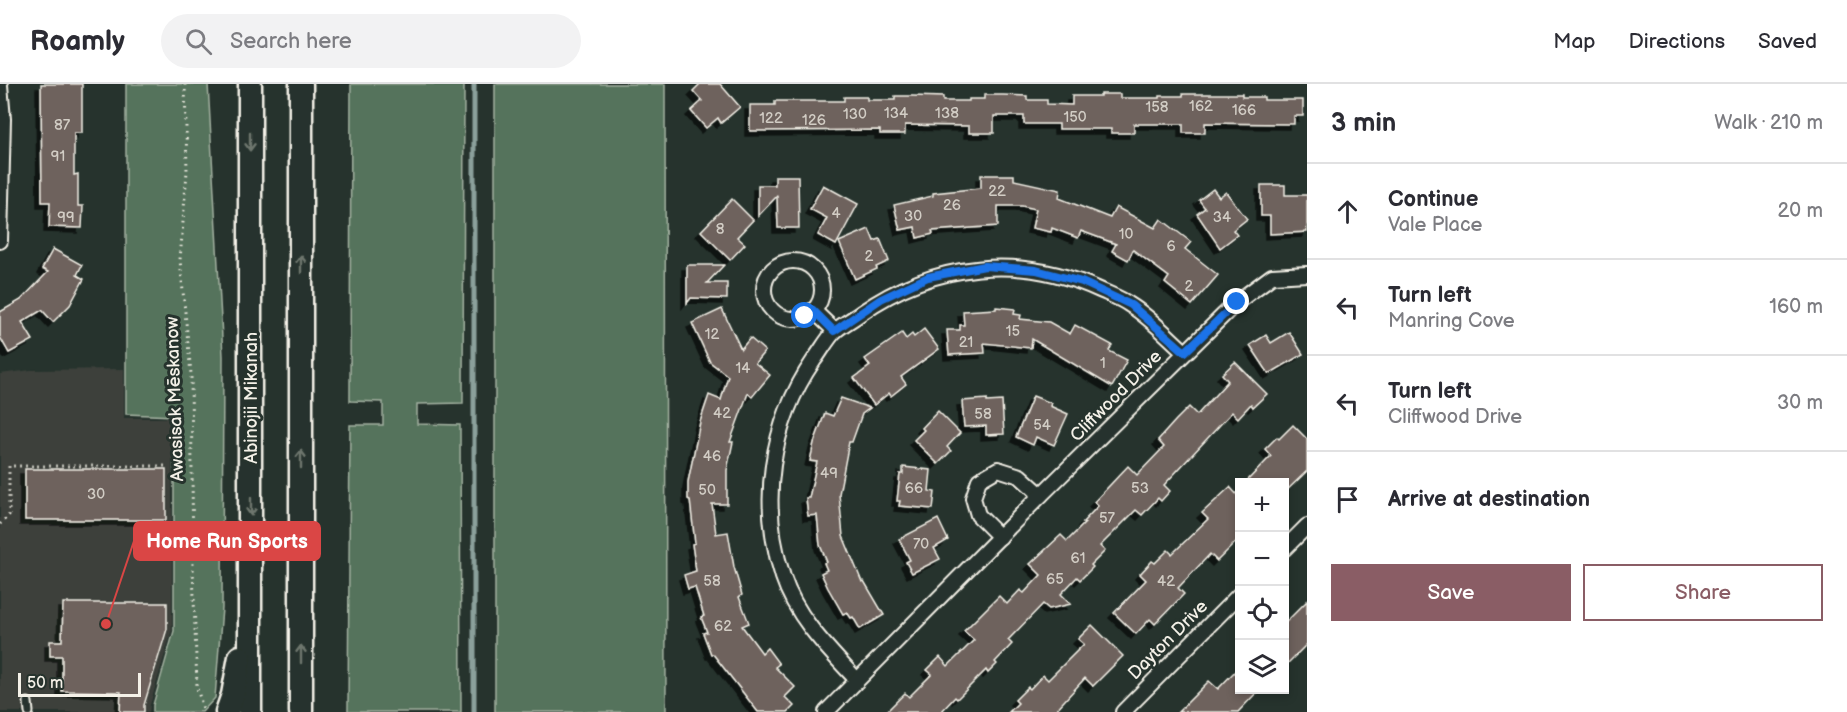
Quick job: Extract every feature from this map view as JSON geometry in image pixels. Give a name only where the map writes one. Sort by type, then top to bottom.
[{"type":"main road","name":"Abinojii Mikanah","points":[[250,84],[250,712]]},
{"type":"main road","points":[[301,84],[301,712]]},
{"type":"main road","points":[[227,712],[233,695],[251,593]]},
{"type":"street","points":[[0,86],[3,119],[0,241]]},
{"type":"street","points":[[788,261],[797,261],[813,269],[819,277],[821,294],[819,303],[813,310],[795,319],[776,314],[769,307],[764,288],[766,278],[772,270],[788,261]]},
{"type":"street","points":[[856,679],[822,643],[801,613],[783,579],[772,534],[770,499],[773,460],[779,429],[807,370],[834,331],[881,299],[928,277],[985,266],[1036,270],[1082,282],[1131,305],[1185,352]]},
{"type":"street","name":"Cliffwood Drive","points":[[826,712],[856,679],[1237,302],[1272,276],[1307,274]]},
{"type":"street","points":[[813,310],[834,331]]},
{"type":"street","points":[[1000,537],[978,515],[973,498],[979,480],[998,469],[1020,476],[1041,495]]},
{"type":"street","points":[[1289,544],[1307,526]]},
{"type":"street","name":"Dayton Drive","points":[[1123,712],[1235,598]]},
{"type":"lane","points":[[28,702],[29,712]]},
{"type":"path","name":"Awasisak Mēskanow","points":[[185,84],[187,171],[180,260],[191,374],[193,568],[198,688],[204,712]]},
{"type":"path","points":[[0,524],[9,515],[9,466],[167,465]]},
{"type":"shaded area","points":[[124,369],[124,418],[172,418],[172,630],[149,712],[0,712],[0,374],[31,370]]},
{"type":"green space","points":[[126,84],[208,84],[223,356],[222,608],[215,698],[202,712],[153,712],[174,631],[174,416],[126,414]]},
{"type":"green space","points":[[351,84],[464,84],[463,403],[417,404],[417,424],[460,425],[461,712],[348,712],[350,425],[383,425],[383,402],[350,401]]},
{"type":"green space","points":[[495,84],[665,84],[666,712],[495,712]]},
{"type":"building","points":[[41,84],[82,84],[82,133],[74,133],[74,175],[78,174],[78,206],[83,206],[82,228],[49,227],[50,202],[42,202]]},
{"type":"building","points":[[700,84],[720,84],[740,107],[721,123],[718,118],[706,128],[691,111],[702,101],[693,91]]},
{"type":"building","points":[[1101,94],[1120,94],[1120,98],[1159,98],[1159,96],[1183,96],[1183,94],[1242,94],[1242,97],[1264,97],[1264,100],[1303,100],[1303,116],[1294,116],[1294,124],[1205,123],[1205,133],[1183,133],[1183,124],[1134,124],[1134,133],[1111,133],[1111,129],[1059,129],[1059,124],[1024,124],[1024,116],[994,116],[994,133],[969,133],[969,126],[905,125],[905,134],[880,134],[880,130],[750,131],[750,105],[775,105],[775,101],[844,101],[844,97],[895,100],[895,96],[912,96],[943,97],[943,101],[969,101],[969,99],[984,99],[984,95],[1003,95],[1027,96],[1027,100],[1047,100],[1047,104],[1072,105],[1072,96],[1101,96]]},
{"type":"building","points":[[981,175],[1014,175],[1014,180],[1060,190],[1059,198],[1110,218],[1116,207],[1155,228],[1161,219],[1191,242],[1185,249],[1218,275],[1192,305],[1165,283],[1169,277],[1133,250],[1128,260],[1112,251],[1116,244],[1081,231],[1078,238],[1052,228],[1051,232],[1032,228],[1036,209],[1022,206],[998,206],[998,226],[932,231],[933,234],[917,238],[915,227],[900,230],[894,205],[933,196],[933,193],[981,188]]},
{"type":"building","points":[[775,176],[798,176],[799,228],[778,228],[777,196],[758,216],[758,185],[775,185]]},
{"type":"building","points":[[823,185],[858,204],[836,245],[818,235],[827,218],[810,209]]},
{"type":"building","points":[[1261,185],[1285,185],[1285,195],[1307,195],[1307,232],[1270,234],[1270,216],[1261,216]]},
{"type":"building","points":[[1213,189],[1219,197],[1226,192],[1247,219],[1233,230],[1237,235],[1220,248],[1197,214],[1205,208],[1199,200]]},
{"type":"building","points":[[732,199],[753,220],[737,237],[745,244],[730,260],[701,231]]},
{"type":"building","points":[[869,229],[874,241],[880,239],[889,261],[855,279],[839,242]]},
{"type":"building","points":[[53,249],[82,265],[77,275],[84,279],[70,305],[53,322],[42,310],[22,322],[33,340],[9,353],[0,337],[0,312],[21,300],[48,272],[42,269]]},
{"type":"building","points":[[687,265],[724,265],[707,283],[727,283],[727,299],[691,298],[687,303]]},
{"type":"building","points":[[996,307],[1015,309],[1014,314],[1021,315],[1020,319],[1049,322],[1070,334],[1075,325],[1112,345],[1109,351],[1127,360],[1112,387],[1032,339],[1031,348],[984,343],[985,353],[949,355],[947,330],[960,330],[960,325],[964,325],[963,311],[996,309]]},
{"type":"building","points":[[722,309],[741,349],[750,338],[765,351],[755,363],[770,375],[752,397],[748,393],[730,442],[733,442],[727,470],[727,504],[712,504],[716,534],[728,532],[742,595],[739,597],[749,623],[742,626],[762,653],[767,648],[779,664],[775,667],[795,687],[785,697],[794,706],[788,712],[758,712],[711,654],[703,633],[707,632],[701,617],[704,616],[695,587],[688,589],[684,575],[696,571],[688,482],[700,422],[709,395],[721,400],[728,376],[710,362],[692,323]]},
{"type":"building","points":[[924,329],[939,349],[901,377],[906,384],[891,396],[889,393],[874,405],[854,378],[870,366],[865,359],[902,333],[906,339],[912,334],[914,337]]},
{"type":"building","points":[[1289,332],[1303,354],[1269,374],[1250,345],[1266,335],[1271,343]]},
{"type":"building","points":[[1235,362],[1267,394],[1253,407],[1251,404],[1238,418],[1232,412],[1164,485],[1170,491],[1161,501],[1158,498],[1142,515],[1136,510],[1100,546],[1105,551],[1091,565],[1093,567],[1080,580],[1077,577],[1061,594],[1071,604],[1049,609],[1043,604],[1008,640],[1012,644],[995,662],[997,664],[988,673],[986,670],[941,712],[886,712],[905,693],[909,697],[932,674],[927,670],[940,657],[948,666],[974,640],[964,631],[999,596],[1007,604],[1020,590],[1024,593],[1041,575],[1030,564],[1061,535],[1067,541],[1085,523],[1083,522],[1098,506],[1094,502],[1128,466],[1137,475],[1164,447],[1158,440],[1176,420],[1189,407],[1197,415],[1228,381],[1222,374]]},
{"type":"building","points":[[1033,396],[1051,403],[1050,406],[1068,414],[1054,445],[1036,437],[1033,445],[1016,437]]},
{"type":"building","points":[[841,398],[870,408],[862,414],[852,442],[849,442],[839,494],[843,536],[862,582],[864,581],[884,615],[860,629],[853,617],[851,618],[847,612],[843,614],[821,573],[827,570],[824,563],[827,562],[820,545],[817,515],[808,516],[806,498],[809,498],[817,462],[810,461],[814,443],[825,413],[833,416]]},
{"type":"building","points":[[987,399],[987,402],[1002,401],[1004,434],[986,435],[986,426],[964,427],[962,401]]},
{"type":"building","points":[[938,411],[960,433],[947,447],[951,451],[938,464],[914,440]]},
{"type":"building","points":[[1293,425],[1307,439],[1307,471],[1289,488],[1289,478],[1250,478],[1271,456],[1265,449],[1277,437],[1279,439]]},
{"type":"building","points":[[903,467],[931,470],[929,491],[935,492],[933,509],[899,506],[900,501],[897,501]]},
{"type":"building","points":[[25,469],[166,469],[166,520],[25,520]]},
{"type":"building","points":[[1230,487],[1235,493],[1235,543],[1217,561],[1210,554],[1178,588],[1184,594],[1155,624],[1150,619],[1136,634],[1114,613],[1146,580],[1140,574],[1152,561],[1155,563],[1168,550],[1172,554],[1208,519],[1202,513]]},
{"type":"building","points":[[938,519],[948,540],[934,548],[940,559],[912,573],[906,562],[910,560],[899,539]]},
{"type":"building","points":[[1307,601],[1307,644],[1289,662],[1289,640],[1289,619]]},
{"type":"building","points":[[63,603],[167,603],[167,629],[144,705],[144,712],[120,712],[121,692],[62,691],[62,656],[50,656],[50,641],[62,641]]},
{"type":"building","points":[[1092,625],[1123,656],[1093,686],[1085,678],[1054,712],[1009,712],[1018,703],[1015,700],[1028,687],[1030,689],[1043,675],[1048,680],[1084,644],[1078,639]]},
{"type":"building","points":[[1235,671],[1235,694],[1255,694],[1238,712],[1178,712],[1209,681],[1218,689]]},
{"type":"waterway","points":[[474,84],[474,712]]},
{"type":"place","name":"Home Run Sports","points":[[106,624]]},
{"type":"route","points":[[805,316],[813,310],[834,331],[881,299],[928,277],[985,266],[1036,270],[1082,282],[1131,305],[1185,352],[1237,302]]}]
